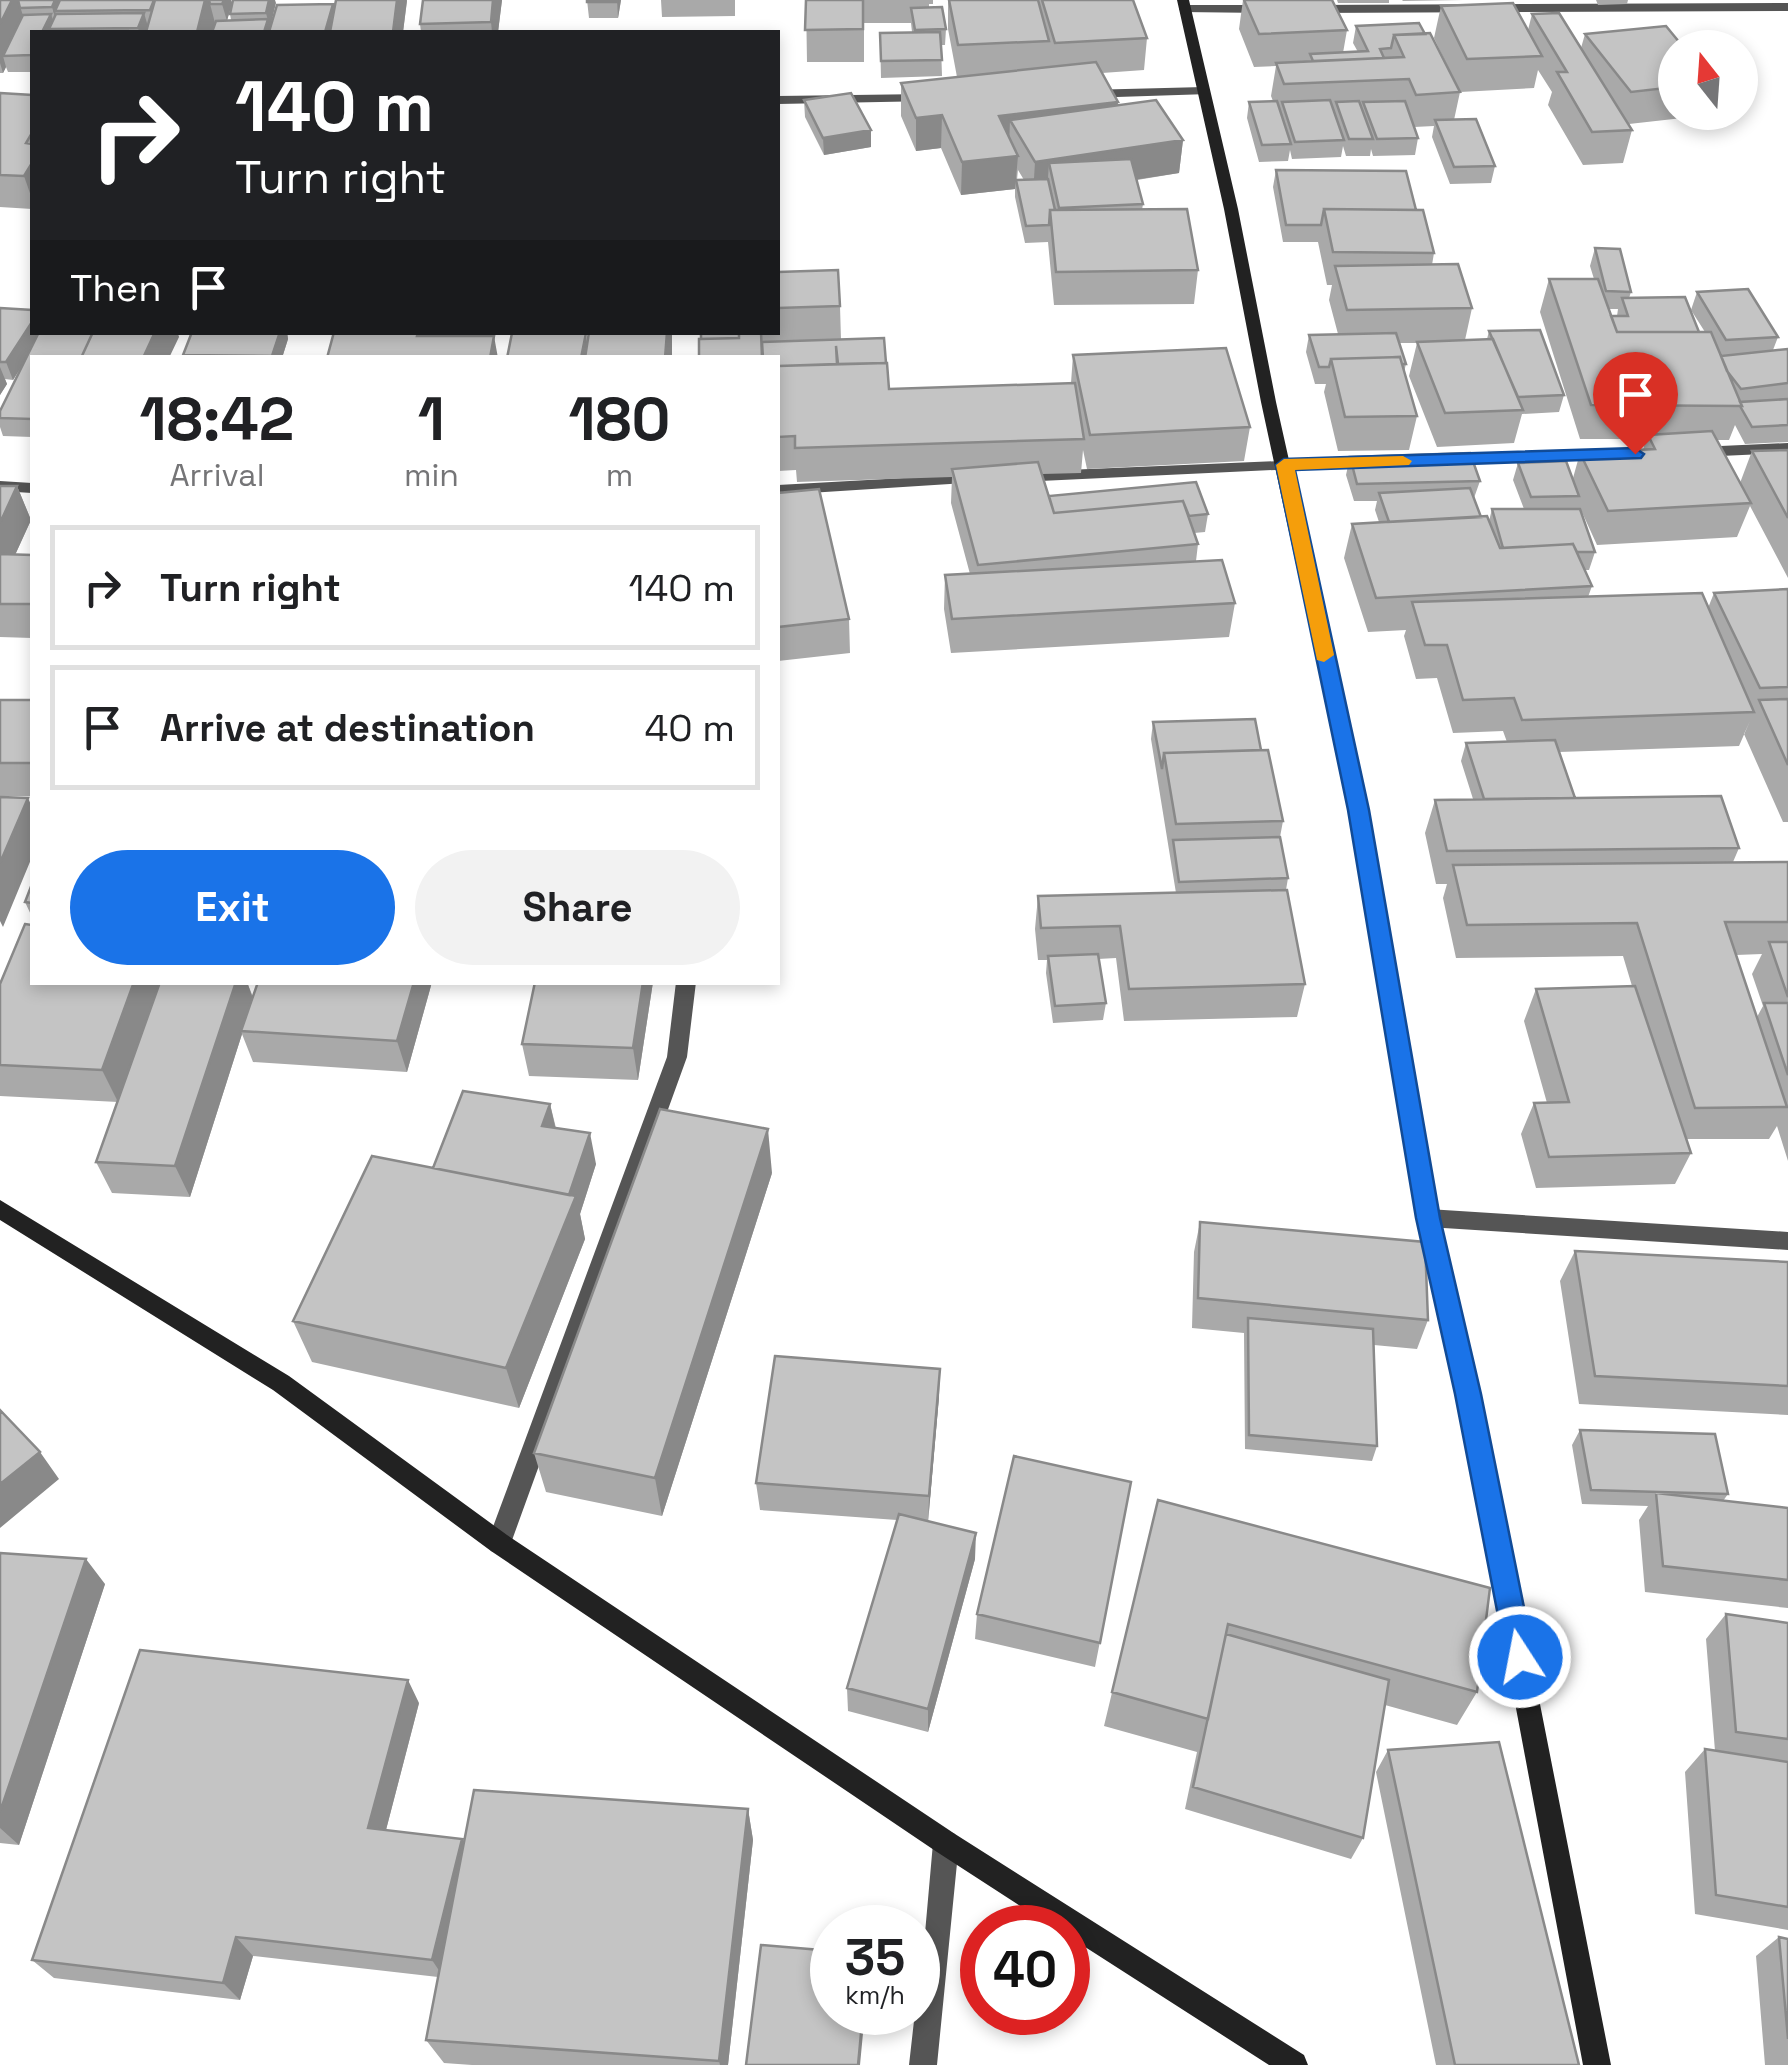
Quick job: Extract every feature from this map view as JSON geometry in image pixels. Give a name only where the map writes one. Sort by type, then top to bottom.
[{"type":"street","points":[[1282,9],[1184,5],[1186,34],[1204,90],[1232,214],[1269,412],[1284,465],[1358,810],[1428,1218],[1472,1414],[1596,2065]]},
{"type":"street","points":[[1301,9],[1788,7]]},
{"type":"street","points":[[1074,94],[1204,90]]},
{"type":"street","points":[[780,100],[939,98]]},
{"type":"street","points":[[1674,452],[1788,448]]},
{"type":"street","points":[[1440,460],[1615,454]]},
{"type":"street","points":[[780,490],[1401,461]]},
{"type":"street","points":[[0,486],[30,488]]},
{"type":"street","points":[[499,1543],[677,1057],[686,985]]},
{"type":"street","points":[[0,1210],[281,1383],[499,1543],[946,1843],[1294,2065]]},
{"type":"street","points":[[1428,1218],[1788,1241]]},
{"type":"street","points":[[922,2065],[946,1843]]},
{"type":"building","points":[[0,0],[12,0],[0,24]]},
{"type":"building","points":[[18,0],[55,0],[52,7],[20,8]]},
{"type":"building","points":[[60,0],[154,0],[150,10],[55,11]]},
{"type":"building","points":[[155,0],[205,0],[198,30],[147,30]]},
{"type":"building","points":[[233,0],[269,0],[266,13],[230,14]]},
{"type":"building","points":[[336,0],[397,0],[393,30],[330,30]]},
{"type":"building","points":[[423,0],[493,0],[491,22],[420,24]]},
{"type":"building","points":[[806,0],[863,0],[863,29],[805,30]]},
{"type":"building","points":[[949,0],[1038,0],[1049,41],[958,45]]},
{"type":"building","points":[[1042,0],[1133,0],[1147,38],[1055,43]]},
{"type":"building","points":[[1244,0],[1332,0],[1347,30],[1259,34]]},
{"type":"building","points":[[1513,3],[1542,56],[1467,59],[1441,6]]},
{"type":"building","points":[[333,4],[326,30],[270,30],[277,5]]},
{"type":"building","points":[[942,7],[946,29],[915,30],[911,8]]},
{"type":"building","points":[[144,13],[138,28],[49,29],[56,14]]},
{"type":"building","points":[[1559,13],[1632,130],[1592,132],[1557,72],[1567,72],[1532,14]]},
{"type":"building","points":[[51,14],[43,30],[30,30],[30,55],[3,56],[23,15]]},
{"type":"building","points":[[268,19],[265,30],[213,30],[216,21]]},
{"type":"building","points":[[1419,23],[1425,34],[1394,35],[1391,48],[1380,49],[1384,58],[1313,61],[1310,54],[1368,51],[1356,26]]},
{"type":"building","points":[[1666,26],[1669,30],[1658,30],[1658,89],[1631,92],[1585,34]]},
{"type":"building","points":[[940,32],[942,60],[881,61],[880,33]]},
{"type":"building","points":[[1430,33],[1460,92],[1416,95],[1409,79],[1284,84],[1276,63],[1404,57],[1394,35]]},
{"type":"building","points":[[1096,62],[1118,102],[999,116],[1018,156],[962,162],[942,115],[916,118],[901,83]]},
{"type":"building","points":[[0,93],[30,95],[30,136],[26,143],[30,144],[30,166],[24,176],[0,175]]},
{"type":"building","points":[[851,93],[871,130],[823,138],[804,100]]},
{"type":"building","points":[[1156,100],[1183,140],[1035,162],[1010,120]]},
{"type":"building","points":[[1330,100],[1344,140],[1295,142],[1282,102]]},
{"type":"building","points":[[1277,101],[1291,144],[1262,145],[1249,102]]},
{"type":"building","points":[[1359,101],[1373,139],[1349,139],[1336,102]]},
{"type":"building","points":[[1405,101],[1418,138],[1377,139],[1363,102]]},
{"type":"building","points":[[1476,119],[1495,166],[1454,167],[1435,120]]},
{"type":"building","points":[[1131,159],[1143,204],[1059,208],[1049,163]]},
{"type":"building","points":[[1276,170],[1406,171],[1416,210],[1324,209],[1321,225],[1286,225]]},
{"type":"building","points":[[1048,179],[1055,210],[1050,210],[1049,225],[1026,226],[1016,180]]},
{"type":"building","points":[[1187,209],[1198,270],[1056,272],[1050,210]]},
{"type":"building","points":[[1324,209],[1423,210],[1434,253],[1333,252]]},
{"type":"building","points":[[1595,248],[1620,249],[1631,292],[1606,291]]},
{"type":"building","points":[[1458,264],[1472,308],[1347,310],[1335,266]]},
{"type":"building","points":[[838,270],[840,306],[780,308],[780,272]]},
{"type":"building","points":[[1549,279],[1598,279],[1617,332],[1711,332],[1742,406],[1591,405]]},
{"type":"building","points":[[1748,289],[1778,337],[1726,340],[1697,292]]},
{"type":"building","points":[[1685,297],[1699,332],[1617,332],[1611,316],[1628,316],[1622,298]]},
{"type":"building","points":[[0,308],[30,310],[30,325],[6,362],[0,362]]},
{"type":"building","points":[[1540,330],[1564,395],[1518,397],[1489,331]]},
{"type":"building","points":[[1396,333],[1406,364],[1402,364],[1400,357],[1331,359],[1329,367],[1319,367],[1309,335]]},
{"type":"building","points":[[38,335],[92,335],[82,355],[30,355],[30,419],[0,418]]},
{"type":"building","points":[[92,335],[154,335],[144,355],[82,355]]},
{"type":"building","points":[[191,335],[279,335],[272,355],[183,355]]},
{"type":"building","points":[[333,335],[494,336],[491,355],[328,355]]},
{"type":"building","points":[[512,335],[586,335],[582,355],[508,355]]},
{"type":"building","points":[[589,335],[667,335],[665,355],[585,355]]},
{"type":"building","points":[[701,335],[739,335],[739,338],[701,339]]},
{"type":"building","points":[[761,335],[762,355],[699,355],[699,339]]},
{"type":"building","points":[[884,338],[886,363],[838,364],[836,346],[837,364],[780,366],[780,355],[763,355],[762,342]]},
{"type":"building","points":[[1493,339],[1523,410],[1445,413],[1417,342]]},
{"type":"building","points":[[1226,348],[1250,427],[1090,435],[1073,355]]},
{"type":"building","points":[[1788,349],[1788,383],[1741,389],[1721,356]]},
{"type":"building","points":[[1400,357],[1417,416],[1345,417],[1331,359]]},
{"type":"building","points":[[887,363],[889,389],[1075,383],[1084,439],[795,448],[795,436],[780,437],[780,366]]},
{"type":"building","points":[[1788,399],[1788,425],[1752,427],[1740,406],[1740,402]]},
{"type":"building","points":[[1712,431],[1751,503],[1608,511],[1580,453],[1655,449],[1648,435]]},
{"type":"building","points":[[1788,450],[1788,518],[1752,451]]},
{"type":"building","points":[[1470,453],[1480,481],[1357,484],[1350,457]]},
{"type":"building","points":[[1566,461],[1579,496],[1531,497],[1518,463]]},
{"type":"building","points":[[1038,462],[1054,513],[1183,501],[1198,544],[978,565],[952,469]]},
{"type":"building","points":[[1196,482],[1208,514],[1189,516],[1183,501],[1054,513],[1049,496]]},
{"type":"building","points":[[0,486],[17,486],[0,523]]},
{"type":"building","points":[[1470,488],[1481,517],[1389,522],[1379,493]]},
{"type":"building","points":[[819,489],[849,619],[780,627],[780,493]]},
{"type":"building","points":[[1492,509],[1580,509],[1595,552],[1577,552],[1573,544],[1503,548]]},
{"type":"building","points":[[1487,516],[1500,548],[1573,544],[1592,586],[1376,598],[1352,524]]},
{"type":"building","points":[[0,554],[30,555],[30,604],[0,604]]},
{"type":"building","points":[[1222,560],[1235,603],[952,619],[945,575]]},
{"type":"building","points":[[1788,589],[1788,687],[1760,688],[1714,593]]},
{"type":"building","points":[[1702,593],[1754,712],[1522,720],[1514,698],[1463,700],[1447,645],[1425,645],[1412,602]]},
{"type":"building","points":[[1788,699],[1788,765],[1759,700]]},
{"type":"building","points":[[0,700],[30,700],[30,763],[0,763]]},
{"type":"building","points":[[1255,719],[1261,750],[1164,753],[1162,769],[1153,722]]},
{"type":"building","points":[[1555,740],[1575,798],[1484,799],[1466,743]]},
{"type":"building","points":[[1268,750],[1283,821],[1176,824],[1164,753]]},
{"type":"building","points":[[1721,796],[1739,848],[1447,851],[1435,800]]},
{"type":"building","points":[[0,797],[28,798],[0,863]]},
{"type":"building","points":[[1280,837],[1288,878],[1179,882],[1173,840]]},
{"type":"building","points":[[1788,862],[1788,922],[1725,922],[1787,1107],[1695,1108],[1637,923],[1467,925],[1453,865]]},
{"type":"building","points":[[1287,890],[1305,984],[1129,989],[1120,926],[1041,928],[1038,896]]},
{"type":"building","points":[[25,924],[30,925],[30,985],[133,985],[102,1070],[0,1065],[0,984]]},
{"type":"building","points":[[1769,942],[1788,942],[1788,997]]},
{"type":"building","points":[[1098,954],[1106,1003],[1055,1006],[1048,956]]},
{"type":"building","points":[[159,985],[235,985],[175,1166],[96,1162]]},
{"type":"building","points":[[257,985],[413,985],[397,1041],[241,1031]]},
{"type":"building","points":[[534,985],[643,985],[633,1048],[522,1044]]},
{"type":"building","points":[[1635,986],[1691,1153],[1549,1157],[1534,1103],[1569,1102],[1536,989]]},
{"type":"building","points":[[1764,1003],[1788,1003],[1788,1075]]},
{"type":"building","points":[[463,1091],[550,1104],[542,1126],[590,1133],[569,1195],[433,1168]]},
{"type":"building","points":[[660,1109],[768,1129],[655,1478],[534,1453]]},
{"type":"building","points":[[372,1156],[576,1196],[506,1368],[293,1321]]},
{"type":"building","points":[[1200,1222],[1425,1242],[1428,1320],[1198,1298]]},
{"type":"building","points":[[1575,1251],[1788,1262],[1788,1386],[1595,1376]]},
{"type":"building","points":[[1248,1318],[1373,1329],[1377,1446],[1249,1435]]},
{"type":"building","points":[[775,1356],[940,1369],[929,1496],[756,1483]]},
{"type":"building","points":[[0,1410],[40,1452],[0,1484]]},
{"type":"building","points":[[1580,1430],[1715,1434],[1728,1494],[1591,1490]]},
{"type":"building","points":[[1014,1456],[1131,1482],[1100,1643],[977,1614]]},
{"type":"building","points":[[1656,1493],[1788,1508],[1788,1580],[1663,1566]]},
{"type":"building","points":[[1158,1500],[1490,1588],[1477,1692],[1228,1624],[1208,1719],[1112,1692]]},
{"type":"building","points":[[899,1514],[976,1533],[928,1709],[847,1688]]},
{"type":"building","points":[[0,1553],[86,1559],[0,1812]]},
{"type":"building","points":[[1726,1614],[1788,1623],[1788,1739],[1736,1732]]},
{"type":"building","points":[[1226,1634],[1389,1680],[1363,1838],[1193,1787]]},
{"type":"building","points":[[140,1650],[408,1680],[368,1828],[462,1839],[432,1960],[236,1937],[223,1983],[32,1960]]},
{"type":"building","points":[[1499,1742],[1579,2065],[1455,2065],[1388,1750]]},
{"type":"building","points":[[1705,1749],[1788,1762],[1788,1907],[1716,1895]]},
{"type":"building","points":[[474,1790],[748,1809],[719,2061],[426,2040]]},
{"type":"building","points":[[1779,1937],[1788,1939],[1788,2039]]},
{"type":"building","points":[[761,1945],[810,1949],[810,2035],[861,2035],[858,2065],[746,2065]]},
{"type":"slow traffic","points":[[1324,655],[1284,465],[1403,461]]},
{"type":"route","points":[[1520,1657],[1468,1394],[1428,1218],[1358,810],[1284,465],[1635,454]]}]
